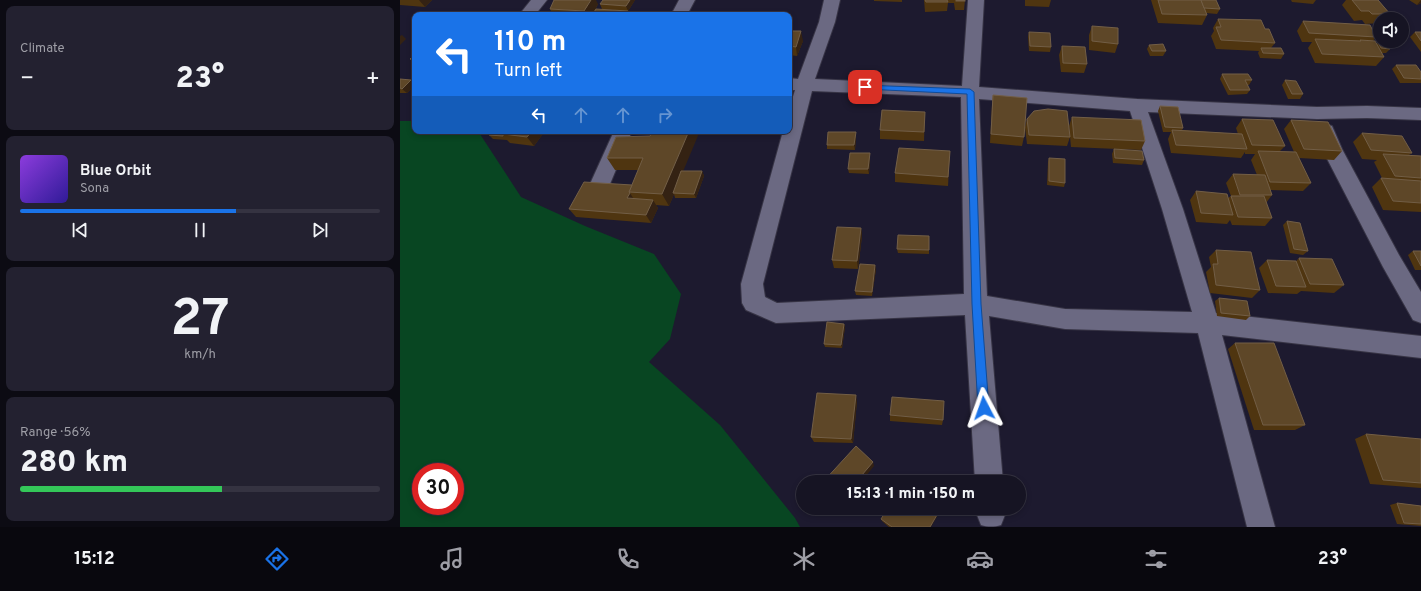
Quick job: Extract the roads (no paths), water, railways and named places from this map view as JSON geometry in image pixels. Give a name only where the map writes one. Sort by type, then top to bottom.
[{"type":"street","points":[[529,12],[539,0]]},
{"type":"street","points":[[681,12],[687,0]]},
{"type":"street","points":[[792,106],[797,84],[827,22],[832,0]]},
{"type":"street","points":[[976,0],[970,92],[976,304],[988,475]]},
{"type":"street","points":[[797,84],[970,92],[1137,106],[1317,113],[1366,112],[1421,114]]},
{"type":"street","points":[[1137,106],[1150,139],[1207,323],[1261,527]]},
{"type":"street","points":[[1317,113],[1332,149],[1391,261],[1421,313]]},
{"type":"street","points":[[600,184],[622,134]]},
{"type":"street","points":[[786,134],[752,284],[754,303],[776,313],[976,304],[1065,319],[1207,323],[1421,347]]}]
